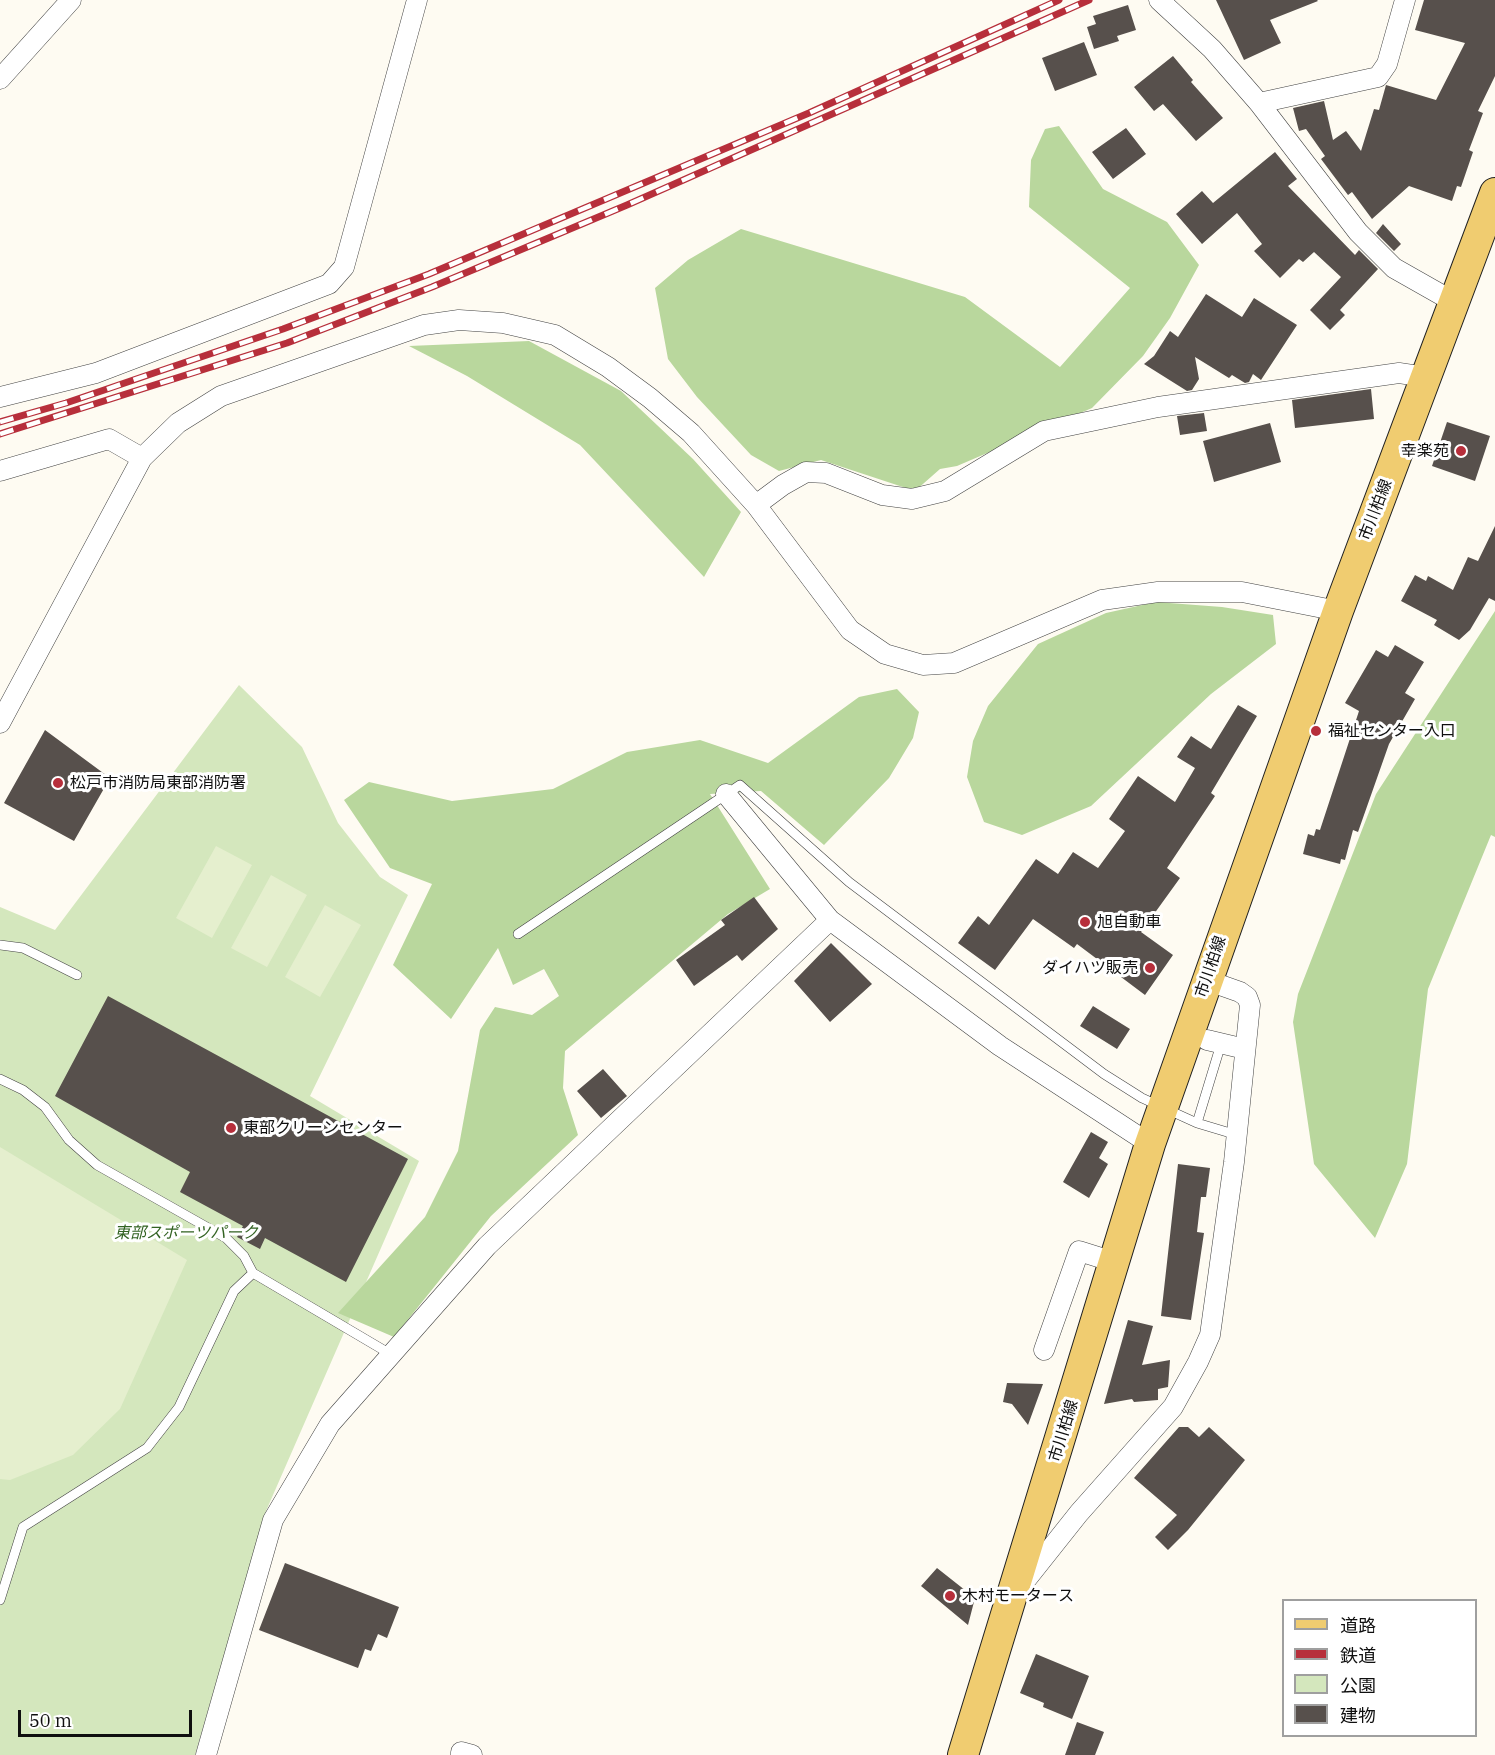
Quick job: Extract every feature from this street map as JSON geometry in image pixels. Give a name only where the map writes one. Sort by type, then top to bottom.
[{"type":"main road","name":"市川柏線","points":[[963,1755],[1150,1144],[1338,611],[1495,192]]},
{"type":"street","points":[[4,66],[70,0]]},
{"type":"street","points":[[0,397],[96,373],[329,284],[344,267],[417,0]]},
{"type":"street","points":[[1160,0],[1212,49],[1258,103],[1358,231],[1394,268],[1454,302]]},
{"type":"street","points":[[1258,103],[1378,77],[1387,64],[1405,0]]},
{"type":"street","points":[[0,723],[142,458],[178,423],[221,396],[424,325],[459,320],[503,323],[555,336],[608,367],[691,433],[756,505],[850,630],[885,654],[923,665],[954,663],[1102,600],[1158,592],[1242,592],[1338,611]]},
{"type":"street","points":[[756,505],[783,485],[806,472],[826,473],[882,495],[912,499],[945,491],[1044,431],[1181,403],[1399,373],[1426,377]]},
{"type":"street","points":[[0,471],[109,439],[142,458]]},
{"type":"street","points":[[726,794],[830,920],[1000,1046],[1150,1144]]},
{"type":"street","points":[[206,1755],[273,1520],[330,1424],[487,1246],[830,920]]},
{"type":"street","points":[[1008,1610],[1021,1587],[1073,1521],[1173,1407],[1210,1335],[1219,1286],[1250,1005],[1247,997],[1206,980]]},
{"type":"street","points":[[1214,1042],[1245,1049]]},
{"type":"street","points":[[1044,1350],[1079,1251],[1114,1262]]},
{"type":"street","points":[[460,1755],[461,1752],[472,1755]]},
{"type":"lane","points":[[518,934],[740,785],[849,882],[1104,1074],[1142,1098],[1197,1124],[1236,1135]]},
{"type":"lane","points":[[0,945],[23,948],[77,975]]},
{"type":"lane","points":[[1197,1124],[1214,1042]]},
{"type":"lane","points":[[0,1079],[23,1090],[45,1107],[69,1140],[97,1165],[226,1238],[244,1256],[253,1273],[392,1355]]},
{"type":"lane","points":[[0,1600],[23,1527],[147,1448],[179,1407],[234,1291],[253,1273]]},
{"type":"green space","points":[[1059,126],[1103,189],[1167,222],[1199,265],[1170,318],[1143,356],[1092,408],[957,466],[940,469],[915,491],[821,460],[779,471],[751,455],[697,397],[668,359],[655,288],[688,260],[741,229],[965,297],[1060,367],[1130,288],[1029,207],[1031,160],[1045,129]]},
{"type":"green space","points":[[529,341],[621,391],[693,459],[741,512],[704,577],[580,445],[467,376],[409,346]]},
{"type":"green space","points":[[1156,602],[1222,607],[1273,615],[1276,644],[1211,694],[1091,806],[1022,835],[984,822],[967,777],[973,741],[988,706],[1038,644],[1106,613]]},
{"type":"green space","points":[[1495,611],[1495,837],[1491,835],[1428,989],[1407,1164],[1375,1238],[1314,1164],[1293,1022],[1298,994],[1376,794]]},
{"type":"green space","name":"東部スポーツパーク","points":[[239,685],[302,747],[338,823],[380,877],[408,895],[310,1096],[419,1161],[266,1511],[195,1755],[0,1755],[0,907],[55,930]]},
{"type":"green space","points":[[897,689],[919,712],[913,738],[889,778],[824,845],[761,791],[710,794],[770,889],[728,914],[565,1051],[563,1088],[578,1135],[491,1216],[394,1337],[338,1313],[425,1217],[458,1151],[480,1030],[495,1007],[532,1015],[559,996],[544,969],[513,985],[498,948],[451,1019],[393,965],[432,884],[390,868],[344,800],[369,782],[452,801],[553,789],[627,752],[700,740],[768,763],[859,697]]},
{"type":"green space","points":[[216,846],[252,865],[212,938],[176,918]]},
{"type":"green space","points":[[271,875],[307,895],[267,967],[231,948]]},
{"type":"green space","points":[[325,905],[361,925],[320,997],[285,977]]},
{"type":"green space","points":[[0,1147],[187,1260],[120,1409],[73,1455],[10,1480],[0,1479]]},
{"type":"building","points":[[1216,0],[1318,1],[1270,20],[1281,43],[1244,60]]},
{"type":"building","points":[[1424,0],[1495,0],[1495,76],[1478,111],[1483,113],[1469,150],[1473,152],[1461,187],[1457,186],[1452,201],[1409,186],[1372,219],[1352,192],[1348,195],[1321,159],[1325,156],[1306,129],[1299,131],[1293,108],[1324,101],[1333,140],[1346,131],[1361,151],[1374,109],[1379,110],[1386,85],[1436,100],[1465,43],[1415,30]]},
{"type":"building","points":[[1128,5],[1136,30],[1117,36],[1119,41],[1094,49],[1087,27],[1096,24],[1093,16]]},
{"type":"building","points":[[1084,42],[1097,75],[1055,91],[1042,58]]},
{"type":"building","points":[[1173,56],[1193,80],[1191,82],[1223,118],[1196,141],[1163,104],[1154,111],[1134,87]]},
{"type":"building","points":[[1126,128],[1146,154],[1113,179],[1092,152]]},
{"type":"building","points":[[1275,152],[1297,179],[1288,186],[1355,255],[1359,250],[1378,269],[1340,310],[1345,315],[1330,330],[1310,310],[1341,277],[1314,252],[1303,262],[1299,259],[1280,278],[1254,251],[1262,244],[1237,213],[1202,244],[1176,214],[1202,191],[1213,203]]},
{"type":"building","points":[[1383,224],[1401,244],[1394,251],[1376,233]]},
{"type":"building","points":[[1206,294],[1242,317],[1254,298],[1297,325],[1261,380],[1253,374],[1249,382],[1245,383],[1232,375],[1229,378],[1195,357],[1199,379],[1192,390],[1187,391],[1144,364],[1154,356],[1170,331],[1178,337]]},
{"type":"building","points":[[1371,389],[1374,419],[1295,428],[1292,400]]},
{"type":"building","points":[[1204,413],[1207,431],[1180,435],[1177,416]]},
{"type":"building","name":"幸楽苑","points":[[1447,422],[1490,436],[1475,481],[1432,466]]},
{"type":"building","points":[[1270,423],[1281,462],[1214,482],[1203,441]]},
{"type":"building","points":[[1495,526],[1495,601],[1489,598],[1470,630],[1459,640],[1434,625],[1437,620],[1401,601],[1415,575],[1426,581],[1428,576],[1453,590],[1468,557],[1478,561]]},
{"type":"building","points":[[1395,645],[1424,662],[1405,693],[1415,699],[1389,744],[1358,832],[1353,830],[1345,860],[1341,859],[1340,864],[1303,854],[1308,834],[1314,836],[1316,829],[1320,830],[1359,711],[1345,703],[1376,650],[1388,657]]},
{"type":"building","points":[[1238,705],[1257,716],[1211,793],[1215,796],[1167,868],[1180,878],[1141,932],[1173,955],[1145,995],[1077,944],[1074,948],[1033,919],[995,970],[958,943],[978,916],[989,925],[1036,859],[1058,874],[1073,852],[1098,868],[1125,831],[1109,819],[1138,776],[1175,802],[1195,768],[1177,757],[1191,736],[1211,749]]},
{"type":"building","points":[[45,730],[110,778],[74,841],[4,803]]},
{"type":"building","points":[[754,897],[778,929],[742,961],[737,955],[694,986],[676,960],[725,925],[721,920]]},
{"type":"building","points":[[831,943],[872,984],[830,1022],[794,981]]},
{"type":"building","name":"東部クリーンセンター","points":[[108,996],[408,1159],[346,1282],[265,1238],[260,1249],[237,1237],[243,1226],[180,1192],[190,1172],[55,1096]]},
{"type":"building","points":[[1093,1006],[1130,1029],[1117,1049],[1080,1026]]},
{"type":"building","points":[[603,1069],[627,1096],[601,1118],[577,1091]]},
{"type":"building","points":[[1091,1132],[1108,1142],[1099,1158],[1108,1164],[1089,1198],[1063,1182]]},
{"type":"building","points":[[1178,1164],[1210,1168],[1206,1197],[1201,1197],[1197,1232],[1204,1233],[1191,1320],[1161,1316]]},
{"type":"building","points":[[1128,1320],[1153,1326],[1142,1365],[1170,1360],[1168,1387],[1158,1389],[1158,1400],[1134,1402],[1132,1399],[1104,1404]]},
{"type":"building","points":[[1007,1383],[1043,1384],[1028,1425],[1012,1404],[1003,1402]]},
{"type":"building","points":[[1179,1427],[1188,1427],[1199,1437],[1209,1427],[1245,1460],[1188,1530],[1168,1550],[1155,1537],[1177,1515],[1134,1478]]},
{"type":"building","points":[[285,1563],[399,1607],[387,1638],[378,1634],[371,1651],[365,1649],[358,1668],[259,1630]]},
{"type":"building","points":[[937,1568],[975,1598],[968,1625],[921,1586]]},
{"type":"building","points":[[1036,1654],[1089,1676],[1072,1719],[1043,1707],[1044,1703],[1020,1693]]},
{"type":"building","points":[[1077,1722],[1104,1732],[1095,1755],[1065,1755]]},
{"type":"railway","points":[[0,422],[66,403],[283,329],[429,274],[809,113],[1059,0]]},
{"type":"railway","points":[[0,434],[287,343],[432,287],[627,205],[1089,0]]},
{"type":"place","name":"幸楽苑","points":[[1461,451]]},
{"type":"place","name":"福祉センター入口","points":[[1316,731]]},
{"type":"place","name":"松戸市消防局東部消防署","points":[[58,783]]},
{"type":"place","name":"旭自動車","points":[[1085,922]]},
{"type":"place","name":"ダイハツ販売","points":[[1150,968]]},
{"type":"place","name":"東部クリーンセンター","points":[[231,1128]]},
{"type":"place","name":"木村モータース","points":[[950,1596]]}]
